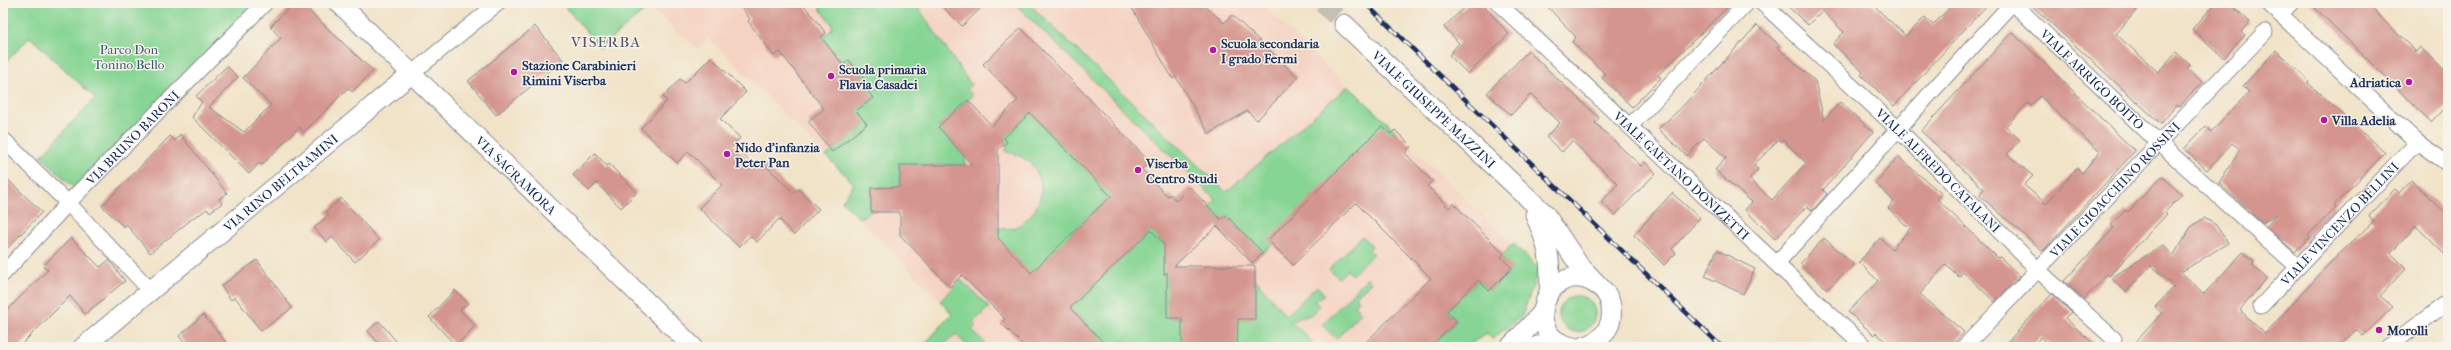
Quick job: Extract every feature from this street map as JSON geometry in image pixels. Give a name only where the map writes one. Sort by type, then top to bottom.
[{"type":"street","name":"VIA BRUNO BARONI","points":[[3,274],[68,203],[265,3]]},
{"type":"street","name":"VIA SACRAMORA","points":[[339,3],[693,347]]},
{"type":"street","points":[[411,74],[498,3]]},
{"type":"street","name":"VIALE GAETANO DONIZETTI","points":[[1498,3],[1865,347]]},
{"type":"street","points":[[1630,126],[1747,3]]},
{"type":"street","name":"VIALE ALFREDO CATALANI","points":[[1762,3],[1898,129],[2038,270],[2114,339]]},
{"type":"street","points":[[1777,263],[2012,3]]},
{"type":"street","name":"VIALE ARRIGO BOITO","points":[[2012,3],[2158,142],[2298,267]]},
{"type":"street","points":[[2268,3],[2418,142],[2448,164]]},
{"type":"street","points":[[2280,15],[2291,3]]},
{"type":"street","name":"VIALE GIUSEPPE MAZZINI","points":[[1344,24],[1523,195],[1546,214],[1579,265],[1607,295],[1611,305],[1610,324],[1599,340],[1582,347]]},
{"type":"street","name":"VIALE GIOACCHINO ROSSINI","points":[[1964,347],[2158,142],[2265,32]]},
{"type":"street","name":"VIA RINO BELTRAMINI","points":[[83,347],[411,74]]},
{"type":"street","points":[[3,139],[68,203],[150,292]]},
{"type":"street","name":"VIALE VINCENZO BELLINI","points":[[2261,306],[2418,142]]},
{"type":"street","name":"VIALE GIUSEPPE MAZZINI","points":[[1523,195],[1535,215],[1549,249],[1551,271],[1549,292],[1544,302],[1542,313]]},
{"type":"street","points":[[1549,292],[1557,284],[1567,280],[1579,278],[1599,286]]},
{"type":"street","points":[[2388,347],[2448,302]]},
{"type":"street","points":[[1542,313],[1548,333],[1564,344]]},
{"type":"street","points":[[1510,347],[1542,313]]},
{"type":"street","points":[[1535,347],[1564,344]]},
{"type":"shaded area","name":"Viserba Centro Studi","points":[[645,3],[1260,3],[1539,269],[1522,316],[1492,339],[1487,333],[1466,347],[922,347],[952,313],[842,201],[854,184],[708,37],[698,49]]},
{"type":"green space","name":"Parco Don Tonino Bello","points":[[3,3],[254,3],[75,189],[41,156],[95,98],[30,37],[3,65]]},
{"type":"green space","points":[[562,3],[645,3],[649,7],[600,48]]},
{"type":"green space","points":[[822,3],[915,3],[971,85],[967,89],[973,95],[938,127],[965,157],[965,165],[900,165],[900,187],[871,188],[871,212],[859,218],[842,201],[854,184],[826,156],[866,124],[856,111],[873,98],[868,91],[871,88],[850,60],[843,65],[821,37],[832,30],[832,24],[820,9]]},
{"type":"green space","points":[[1014,3],[1028,3],[1226,192],[1348,86],[1395,130],[1263,253],[1226,215],[1221,220],[1209,207],[1216,200]]},
{"type":"green space","points":[[1030,113],[1067,151],[1119,195],[1106,202],[1082,222],[1030,281],[1026,268],[997,237],[998,228],[1014,228],[1019,225],[1033,212],[1039,202],[1041,191],[1040,180],[1036,170],[1029,162],[1019,155],[1006,152],[1007,142],[1004,138]]},
{"type":"green space","points":[[1151,230],[1164,244],[1167,267],[1168,318],[1255,319],[1255,279],[1286,316],[1317,286],[1324,294],[1316,301],[1319,306],[1313,314],[1291,321],[1317,347],[1129,347],[1123,341],[1116,347],[1108,347],[1075,312],[1069,317],[1065,313]]},
{"type":"green space","points":[[1362,236],[1372,246],[1369,250],[1373,254],[1352,275],[1347,270],[1339,278],[1329,269]]},
{"type":"green space","points":[[1513,243],[1539,269],[1522,316],[1492,339],[1487,333],[1466,347],[1430,347],[1457,321],[1447,311],[1478,280],[1489,291],[1512,269],[1501,257]]},
{"type":"green space","points":[[1367,278],[1371,282],[1355,297],[1358,301],[1354,305],[1361,313],[1336,339],[1322,325]]},
{"type":"green space","points":[[961,280],[989,307],[973,323],[976,326],[972,330],[985,343],[981,347],[968,347],[956,334],[941,347],[922,347],[952,314],[940,301]]},
{"type":"green space","points":[[1577,296],[1590,301],[1595,314],[1590,327],[1577,332],[1564,327],[1559,314],[1564,301]]},
{"type":"building","points":[[294,3],[318,3],[309,11],[373,71],[352,92],[348,88],[304,132],[299,127],[262,165],[260,162],[249,174],[192,117],[202,102],[196,96],[227,66],[238,77],[209,107],[244,132],[271,105],[243,78],[281,38],[270,27]]},
{"type":"building","name":"Scuola primaria Flavia Casadei","points":[[738,3],[802,3],[826,33],[821,37],[843,65],[849,60],[871,88],[868,91],[873,98],[856,111],[867,124],[832,152],[808,121],[824,109],[780,52],[774,56],[748,21],[750,19]]},
{"type":"building","points":[[939,3],[986,3],[962,26]]},
{"type":"building","name":"Scuola secondaria I grado Fermi","points":[[1129,3],[1202,3],[1224,23],[1232,15],[1298,77],[1257,120],[1247,111],[1209,134],[1176,77],[1173,79]]},
{"type":"building","points":[[1469,3],[1481,3],[1509,34],[1468,74],[1449,55],[1459,43],[1444,27]]},
{"type":"building","points":[[1544,3],[1732,3],[1658,75],[1661,78],[1632,107],[1602,78],[1606,75],[1572,42],[1576,37]]},
{"type":"building","points":[[1784,3],[1871,3],[1906,36],[1925,17],[1933,25],[1954,3],[1989,3],[1894,106],[1861,75],[1863,72],[1833,44],[1844,32],[1822,11],[1808,25]]},
{"type":"building","points":[[2029,3],[2143,3],[2116,34],[2158,72],[2176,52],[2190,65],[2187,68],[2202,82],[2180,106],[2176,105],[2161,124]]},
{"type":"building","points":[[2216,3],[2229,3],[2250,22],[2241,31],[2245,35],[2224,58],[2192,29]]},
{"type":"building","points":[[2310,3],[2366,3],[2416,52],[2420,47],[2448,73],[2448,104],[2431,122]]},
{"type":"building","points":[[1757,25],[1779,45],[1777,47],[1815,81],[1824,120],[1840,102],[1873,132],[1823,190],[1827,194],[1812,211],[1807,206],[1775,239],[1745,210],[1752,202],[1715,170],[1726,158],[1704,138],[1687,156],[1658,129],[1681,108]],"holes":[[[1779,139],[1781,142],[1783,140],[1806,163],[1772,200],[1749,179],[1758,169],[1754,165]]]},
{"type":"building","name":"Stazione Carabinieri Rimini Viserba","points":[[535,26],[563,60],[496,115],[468,81]]},
{"type":"building","points":[[1021,28],[1150,162],[1142,169],[1162,191],[1168,196],[1170,194],[1176,201],[1190,187],[1221,220],[1226,215],[1263,253],[1252,263],[1217,226],[1174,266],[1255,266],[1255,319],[1238,319],[1237,347],[1182,347],[1182,318],[1167,318],[1167,272],[1164,275],[1164,244],[1151,230],[1070,308],[1108,347],[1025,347],[1001,323],[1005,319],[962,275],[950,287],[900,235],[900,212],[871,212],[871,188],[900,187],[900,165],[972,165],[938,127],[968,100],[992,126],[1018,100],[983,64]],"holes":[[[1030,113],[1111,196],[1031,273],[998,238],[998,149],[1007,142],[1004,138]]]},
{"type":"building","points":[[2012,32],[2135,151],[2043,251],[1979,195],[1984,189],[1921,131]],"holes":[[[2040,96],[2100,152],[2082,173],[2077,168],[2046,204],[2024,185],[2033,176],[2007,154],[2020,140],[2006,126],[2028,103],[2031,106]]]},
{"type":"building","points":[[2276,50],[2309,81],[2308,83],[2385,153],[2334,205],[2336,208],[2308,235],[2309,237],[2295,252],[2266,227],[2277,214],[2262,223],[2219,183],[2240,149],[2232,143],[2207,170],[2184,149],[2206,126],[2211,132],[2249,92],[2243,86]]},
{"type":"building","points":[[1528,51],[1599,118],[1595,123],[1641,166],[1645,162],[1656,173],[1615,215],[1601,202],[1618,184],[1572,141],[1562,152],[1546,137],[1560,123],[1531,94],[1511,115],[1487,93]]},
{"type":"building","name":"Nido d'infanzia Peter Pan","points":[[711,57],[746,92],[720,119],[740,138],[733,145],[756,167],[761,161],[794,193],[798,189],[819,209],[794,235],[779,219],[757,242],[750,236],[739,247],[699,208],[722,185],[688,151],[677,163],[641,128],[667,101],[663,97],[680,79],[685,83]]},
{"type":"building","points":[[1382,126],[1391,134],[1395,130],[1411,146],[1405,153],[1432,181],[1427,186],[1449,208],[1453,203],[1504,254],[1501,257],[1512,268],[1489,291],[1478,280],[1447,311],[1457,321],[1430,347],[1361,347],[1431,278],[1356,203],[1293,265],[1268,240]]},
{"type":"building","points":[[180,134],[227,193],[219,199],[222,203],[210,212],[207,209],[199,215],[198,214],[150,253],[126,224],[124,227],[102,206],[170,136],[175,141]]},
{"type":"building","points":[[595,153],[607,166],[609,164],[637,192],[621,208],[597,183],[589,191],[573,175]]},
{"type":"building","points":[[1898,157],[1942,194],[1937,199],[1998,258],[2000,257],[2020,276],[1995,302],[1963,272],[1959,277],[1946,264],[1920,294],[1964,332],[1951,347],[1892,347],[1876,333],[1874,335],[1848,312],[1878,281],[1859,262],[1880,238],[1892,249],[1910,229],[1888,208],[1894,201],[1875,183]]},
{"type":"building","points":[[3,175],[42,212],[3,253]]},
{"type":"building","points":[[2162,176],[2182,195],[2165,212],[2167,214],[2109,276],[2107,274],[2084,299],[2064,281],[2114,228],[2111,225],[2126,210],[2128,212]]},
{"type":"building","points":[[2411,180],[2448,215],[2448,258],[2416,226],[2391,253],[2406,268],[2380,296],[2393,307],[2363,336],[2356,330],[2338,347],[2131,347],[2162,313],[2155,307],[2174,287],[2151,265],[2126,292],[2111,278],[2163,245],[2173,256],[2191,227],[2204,218],[2216,225],[2228,243],[2181,272],[2204,294],[2243,252],[2254,261],[2252,265],[2267,278],[2240,310],[2265,334],[2330,263],[2374,221],[2369,216],[2395,189],[2399,193]]},
{"type":"building","points":[[1672,193],[1700,218],[1672,249],[1676,253],[1664,265],[1634,235]]},
{"type":"building","points":[[341,198],[379,240],[355,262],[332,237],[327,242],[314,228],[329,215],[326,212]]},
{"type":"building","points":[[71,238],[100,267],[109,260],[125,281],[85,314],[70,296],[19,347],[3,347],[3,314],[48,270],[43,266]]},
{"type":"building","points":[[1824,238],[1854,265],[1827,289],[1800,264]]},
{"type":"building","points":[[1717,250],[1755,269],[1743,294],[1705,276]]},
{"type":"building","points":[[257,260],[292,308],[261,331],[235,297],[231,300],[221,286]]},
{"type":"building","points":[[455,290],[468,303],[460,310],[475,326],[456,346],[429,317]]},
{"type":"building","points":[[2052,294],[2071,312],[2065,318],[2097,347],[2053,347],[2041,337],[2032,347],[2003,347]]},
{"type":"building","points":[[203,315],[230,347],[188,347],[179,336]]},
{"type":"building","points":[[379,321],[401,347],[382,347],[368,331]]},
{"type":"tunnel","points":[[1322,3],[1344,24]]},
{"type":"railway","points":[[1365,3],[1722,347]]},
{"type":"place","name":"Scuola secondaria I grado Fermi","points":[[1213,50]]},
{"type":"place","name":"Stazione Carabinieri Rimini Viserba","points":[[514,72]]},
{"type":"place","name":"Scuola primaria Flavia Casadei","points":[[831,76]]},
{"type":"place","name":"Adriatica","points":[[2409,82]]},
{"type":"place","name":"Villa Adelia","points":[[2324,120]]},
{"type":"place","name":"Nido d'infanzia Peter Pan","points":[[727,154]]},
{"type":"place","name":"Viserba Centro Studi","points":[[1138,170]]},
{"type":"place","name":"Morolli","points":[[2379,330]]},
{"type":"district","name":"VISERBA","points":[[606,42]]}]
